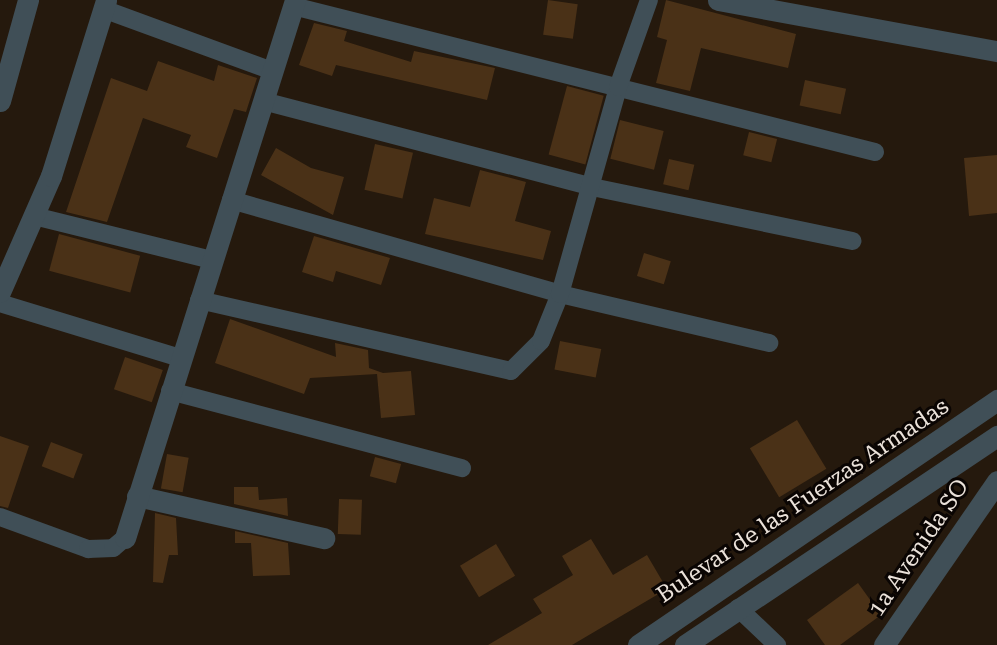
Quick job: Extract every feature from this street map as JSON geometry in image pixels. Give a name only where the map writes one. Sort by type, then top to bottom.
[{"type":"street","points":[[0,101],[28,0]]},
{"type":"street","points":[[718,0],[997,51]]},
{"type":"street","points":[[125,538],[294,3]]},
{"type":"street","points":[[0,292],[51,176],[104,4]]},
{"type":"street","name":"Bulevar de las Fuerzas Armadas","points":[[638,645],[997,400]]},
{"type":"street","points":[[685,645],[997,436]]},
{"type":"street","name":"1a Avenida SO","points":[[884,645],[997,481]]},
{"type":"street","points":[[137,496],[324,538]]},
{"type":"lane","points":[[199,300],[511,371],[541,341],[560,294],[618,87],[649,0]]},
{"type":"lane","points":[[294,3],[875,152]]},
{"type":"lane","points":[[104,4],[272,71]]},
{"type":"lane","points":[[263,101],[592,187],[852,241]]},
{"type":"lane","points":[[231,200],[560,294],[769,343]]},
{"type":"lane","points":[[34,216],[212,260]]},
{"type":"lane","points":[[0,303],[180,358]]},
{"type":"lane","points":[[170,391],[462,468]]},
{"type":"lane","points":[[0,517],[88,549],[113,548],[125,538]]},
{"type":"lane","points":[[738,608],[777,645]]},
{"type":"building","points":[[548,0],[578,4],[573,39],[543,35]]},
{"type":"building","points":[[666,0],[796,34],[788,68],[701,48],[690,91],[656,83],[667,40],[657,37]]},
{"type":"building","points":[[314,23],[347,31],[344,41],[411,62],[414,51],[495,68],[487,100],[336,65],[332,76],[299,65]]},
{"type":"building","points":[[158,61],[214,81],[218,65],[257,78],[246,112],[234,109],[217,158],[186,147],[191,135],[143,118],[107,222],[66,212],[111,78],[147,91]]},
{"type":"building","points":[[805,80],[846,89],[841,114],[800,105]]},
{"type":"building","points":[[567,86],[604,96],[585,164],[549,155]]},
{"type":"building","points":[[620,120],[664,131],[654,170],[610,159]]},
{"type":"building","points":[[749,132],[777,139],[771,162],[743,155]]},
{"type":"building","points":[[375,144],[413,153],[402,199],[364,190]]},
{"type":"building","points":[[276,148],[311,168],[344,177],[333,215],[261,175]]},
{"type":"building","points":[[997,155],[997,213],[969,216],[964,158]]},
{"type":"building","points":[[669,159],[694,165],[688,190],[663,184]]},
{"type":"building","points":[[480,170],[526,182],[515,221],[551,231],[543,260],[425,234],[434,198],[470,207]]},
{"type":"building","points":[[59,234],[140,256],[130,292],[49,271]]},
{"type":"building","points":[[314,236],[390,258],[381,285],[336,271],[333,282],[302,272]]},
{"type":"building","points":[[644,253],[671,261],[664,284],[637,276]]},
{"type":"building","points":[[230,319],[336,357],[335,343],[368,350],[369,368],[383,373],[411,371],[415,415],[381,418],[377,374],[310,378],[304,394],[215,363]]},
{"type":"building","points":[[560,341],[601,349],[596,377],[554,369]]},
{"type":"building","points":[[125,357],[163,370],[152,402],[114,389]]},
{"type":"building","points":[[797,420],[826,469],[779,497],[750,448]]},
{"type":"building","points":[[0,436],[29,446],[8,508],[0,506]]},
{"type":"building","points":[[51,442],[83,454],[73,478],[42,466]]},
{"type":"building","points":[[167,454],[189,458],[183,492],[161,488]]},
{"type":"building","points":[[375,457],[401,464],[396,483],[370,476]]},
{"type":"building","points":[[234,487],[258,487],[259,500],[287,498],[288,516],[234,504]]},
{"type":"building","points":[[339,499],[362,500],[361,535],[338,534]]},
{"type":"building","points":[[155,513],[176,518],[178,555],[169,555],[163,583],[153,582]]},
{"type":"building","points":[[235,531],[288,543],[290,575],[253,576],[251,543],[235,543]]},
{"type":"building","points":[[591,539],[613,575],[647,555],[667,589],[572,645],[488,645],[542,613],[533,599],[573,575],[562,556]]},
{"type":"building","points":[[496,544],[515,576],[479,597],[460,566]]},
{"type":"building","points":[[858,583],[881,615],[840,645],[825,645],[807,620]]}]
